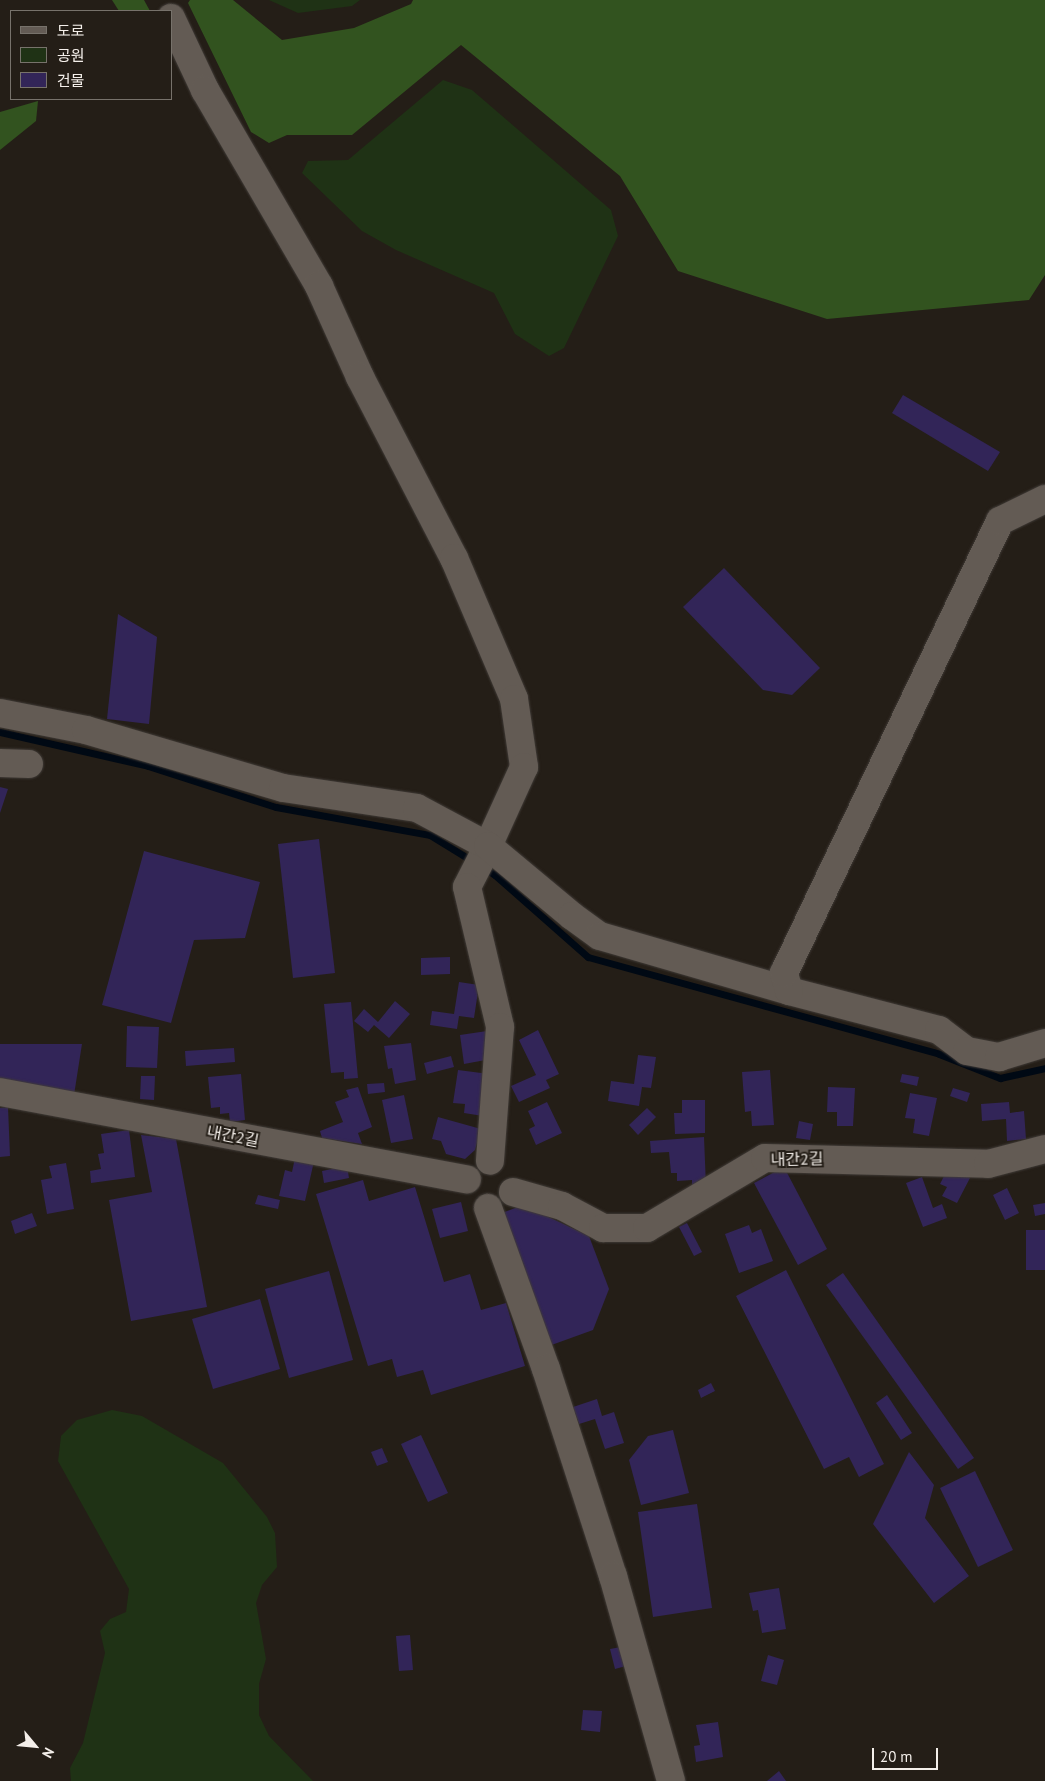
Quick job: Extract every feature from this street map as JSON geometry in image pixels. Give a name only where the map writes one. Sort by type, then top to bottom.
[{"type":"lane","points":[[172,20],[205,90],[319,286],[360,377],[454,558],[514,699],[524,767],[467,887],[500,1027],[490,1161]]},
{"type":"lane","points":[[789,991],[784,974],[1000,521],[1045,499]]},
{"type":"lane","points":[[0,713],[86,730],[283,788],[418,808],[488,846],[572,916],[600,936],[789,991],[939,1030],[967,1051],[999,1057],[1045,1043]]},
{"type":"lane","points":[[0,763],[29,764]]},
{"type":"lane","name":"내간2길","points":[[0,1092],[467,1179]]},
{"type":"lane","name":"내간2길","points":[[513,1192],[562,1206],[603,1228],[647,1228],[765,1158],[988,1164],[1045,1150]]},
{"type":"lane","points":[[490,1161],[508,1168],[514,1183],[513,1192],[503,1204],[488,1208],[479,1204],[466,1187],[467,1179],[476,1168],[490,1161]]},
{"type":"lane","points":[[488,1208],[546,1369],[613,1576],[671,1781]]},
{"type":"green space","points":[[112,0],[144,0],[149,10],[118,10]]},
{"type":"green space","points":[[190,0],[233,0],[282,40],[354,28],[411,4],[413,0],[1045,0],[1045,275],[1029,300],[827,319],[678,271],[620,176],[461,45],[352,135],[287,135],[269,143],[251,132],[188,3]]},
{"type":"green space","points":[[269,0],[360,0],[352,6],[298,13]]},
{"type":"green space","points":[[443,80],[472,90],[611,210],[618,236],[564,348],[549,356],[515,334],[494,293],[396,250],[362,231],[302,173],[308,161],[348,160]]},
{"type":"green space","points":[[38,101],[36,121],[0,150],[0,112]]},
{"type":"green space","points":[[112,1410],[142,1416],[223,1463],[267,1517],[275,1533],[277,1567],[262,1585],[256,1603],[266,1659],[259,1684],[259,1715],[269,1736],[313,1781],[71,1781],[70,1768],[83,1743],[105,1653],[100,1631],[110,1619],[126,1612],[129,1589],[58,1461],[61,1436],[77,1420]]},
{"type":"building","points":[[903,395],[1000,452],[988,471],[892,413]]},
{"type":"building","points":[[724,568],[820,668],[792,695],[763,690],[683,607]]},
{"type":"building","points":[[118,614],[157,637],[149,724],[107,719]]},
{"type":"building","points":[[0,787],[8,789],[0,813]]},
{"type":"building","points":[[319,839],[335,973],[293,978],[278,844]]},
{"type":"building","points":[[144,851],[260,882],[245,938],[194,940],[171,1023],[102,1005]]},
{"type":"building","points":[[450,957],[450,974],[421,975],[421,958]]},
{"type":"building","points":[[459,982],[479,985],[474,1018],[459,1016],[457,1029],[430,1025],[432,1011],[454,1014]]},
{"type":"building","points":[[395,1001],[410,1014],[389,1038],[374,1025],[368,1032],[354,1021],[364,1009],[378,1022]]},
{"type":"building","points":[[351,1002],[358,1078],[344,1079],[344,1072],[331,1073],[324,1004]]},
{"type":"building","points":[[127,1026],[159,1027],[157,1068],[126,1067]]},
{"type":"building","points":[[538,1030],[559,1074],[546,1080],[550,1088],[519,1102],[511,1086],[536,1075],[519,1040]]},
{"type":"building","points":[[487,1031],[491,1059],[464,1064],[460,1035]]},
{"type":"building","points":[[411,1043],[416,1080],[395,1084],[392,1068],[388,1069],[384,1046]]},
{"type":"building","points":[[0,1044],[82,1044],[74,1095],[0,1080]]},
{"type":"building","points":[[234,1048],[235,1062],[186,1066],[185,1051]]},
{"type":"building","points":[[638,1055],[656,1057],[651,1088],[642,1087],[639,1106],[608,1101],[611,1081],[634,1084]]},
{"type":"building","points":[[451,1056],[454,1067],[427,1074],[424,1063]]},
{"type":"building","points":[[458,1070],[489,1074],[483,1116],[464,1113],[465,1104],[453,1103]]},
{"type":"building","points":[[770,1070],[774,1125],[752,1126],[751,1111],[745,1112],[742,1072]]},
{"type":"building","points":[[241,1074],[245,1120],[230,1122],[229,1113],[220,1114],[220,1107],[211,1108],[208,1077]]},
{"type":"building","points":[[902,1074],[919,1077],[917,1086],[900,1082]]},
{"type":"building","points":[[141,1076],[155,1076],[154,1100],[140,1099]]},
{"type":"building","points":[[384,1083],[385,1092],[368,1094],[367,1084]]},
{"type":"building","points":[[358,1087],[372,1127],[358,1133],[362,1144],[322,1138],[320,1131],[343,1122],[335,1102],[349,1097],[346,1090]]},
{"type":"building","points":[[828,1087],[855,1088],[853,1126],[837,1126],[837,1112],[827,1112]]},
{"type":"building","points":[[953,1088],[970,1093],[967,1102],[950,1096]]},
{"type":"building","points":[[910,1093],[937,1098],[929,1136],[913,1133],[915,1119],[905,1118]]},
{"type":"building","points":[[404,1095],[413,1139],[391,1143],[382,1100]]},
{"type":"building","points":[[682,1100],[705,1100],[705,1133],[675,1134],[674,1113],[682,1113]]},
{"type":"building","points":[[547,1102],[562,1133],[536,1145],[529,1129],[535,1126],[528,1111]]},
{"type":"building","points":[[1009,1102],[1010,1113],[1024,1111],[1026,1139],[1007,1141],[1006,1119],[982,1121],[981,1104]]},
{"type":"building","points":[[8,1107],[10,1156],[0,1157],[0,1108]]},
{"type":"building","points":[[647,1108],[656,1117],[638,1135],[629,1125]]},
{"type":"building","points":[[438,1117],[481,1129],[475,1150],[465,1159],[446,1154],[441,1141],[432,1139]]},
{"type":"building","points":[[799,1121],[813,1124],[810,1140],[796,1138]]},
{"type":"building","points":[[129,1130],[135,1177],[91,1183],[90,1171],[101,1169],[98,1154],[104,1153],[101,1134]]},
{"type":"building","points":[[141,1135],[176,1139],[207,1307],[131,1321],[109,1200],[152,1192]]},
{"type":"building","points":[[704,1137],[706,1186],[692,1187],[692,1180],[677,1181],[677,1173],[671,1173],[669,1152],[651,1153],[650,1141]]},
{"type":"building","points":[[296,1153],[315,1157],[305,1201],[279,1196],[285,1170],[292,1172]]},
{"type":"building","points":[[66,1163],[74,1209],[47,1214],[41,1180],[52,1178],[49,1166]]},
{"type":"building","points":[[347,1166],[349,1178],[324,1183],[322,1171]]},
{"type":"building","points":[[784,1167],[827,1249],[798,1265],[754,1183]]},
{"type":"building","points":[[954,1169],[970,1178],[957,1203],[942,1196],[947,1187],[940,1184],[945,1174]]},
{"type":"building","points":[[922,1177],[933,1208],[942,1204],[947,1218],[923,1227],[906,1183]]},
{"type":"building","points":[[363,1180],[369,1201],[415,1187],[444,1282],[470,1274],[481,1310],[506,1303],[525,1366],[431,1395],[423,1370],[397,1377],[392,1359],[368,1366],[316,1194]]},
{"type":"building","points":[[1007,1188],[1019,1213],[1005,1220],[993,1195]]},
{"type":"building","points":[[258,1195],[280,1200],[278,1209],[255,1204]]},
{"type":"building","points":[[461,1202],[468,1231],[440,1238],[432,1209]]},
{"type":"building","points":[[1045,1203],[1045,1214],[1035,1216],[1033,1205]]},
{"type":"building","points":[[523,1205],[589,1236],[609,1289],[593,1330],[546,1347],[499,1214]]},
{"type":"building","points":[[32,1213],[37,1226],[15,1234],[11,1221]]},
{"type":"building","points":[[687,1223],[702,1252],[694,1256],[679,1227]]},
{"type":"building","points":[[749,1225],[752,1233],[761,1229],[773,1261],[739,1273],[725,1234]]},
{"type":"building","points":[[1026,1230],[1045,1230],[1045,1270],[1026,1270]]},
{"type":"building","points":[[786,1270],[884,1464],[859,1477],[849,1457],[824,1469],[736,1296]]},
{"type":"building","points":[[329,1271],[353,1360],[289,1378],[265,1289]]},
{"type":"building","points":[[843,1273],[974,1458],[958,1469],[826,1285]]},
{"type":"building","points":[[260,1299],[280,1369],[213,1389],[192,1319]]},
{"type":"building","points":[[711,1383],[715,1391],[701,1398],[698,1390]]},
{"type":"building","points":[[887,1395],[912,1433],[901,1440],[876,1403]]},
{"type":"building","points":[[597,1399],[602,1416],[614,1412],[624,1443],[605,1449],[595,1419],[579,1424],[573,1407]]},
{"type":"building","points":[[673,1430],[689,1493],[641,1505],[629,1460],[648,1436]]},
{"type":"building","points":[[421,1435],[448,1493],[428,1502],[401,1444]]},
{"type":"building","points":[[382,1448],[388,1462],[377,1466],[371,1452]]},
{"type":"building","points":[[909,1452],[934,1485],[925,1518],[969,1576],[934,1603],[873,1524]]},
{"type":"building","points":[[975,1471],[1013,1550],[978,1567],[940,1488]]},
{"type":"building","points":[[697,1504],[712,1608],[653,1617],[638,1512]]},
{"type":"building","points":[[779,1588],[786,1629],[762,1633],[758,1610],[753,1611],[749,1593]]},
{"type":"building","points":[[410,1635],[413,1670],[399,1671],[396,1636]]},
{"type":"building","points":[[621,1647],[626,1666],[615,1669],[610,1649]]},
{"type":"building","points":[[768,1655],[784,1660],[777,1685],[761,1681]]},
{"type":"building","points":[[583,1710],[602,1711],[600,1732],[581,1730]]},
{"type":"building","points":[[718,1722],[723,1757],[696,1762],[694,1746],[700,1745],[696,1725]]},
{"type":"building","points":[[779,1771],[786,1781],[767,1781]]},
{"type":"waterway","points":[[0,732],[148,766],[276,807],[430,835],[474,862]]},
{"type":"waterway","points":[[483,867],[495,875],[588,957],[939,1054],[1000,1078],[1045,1068]]}]
